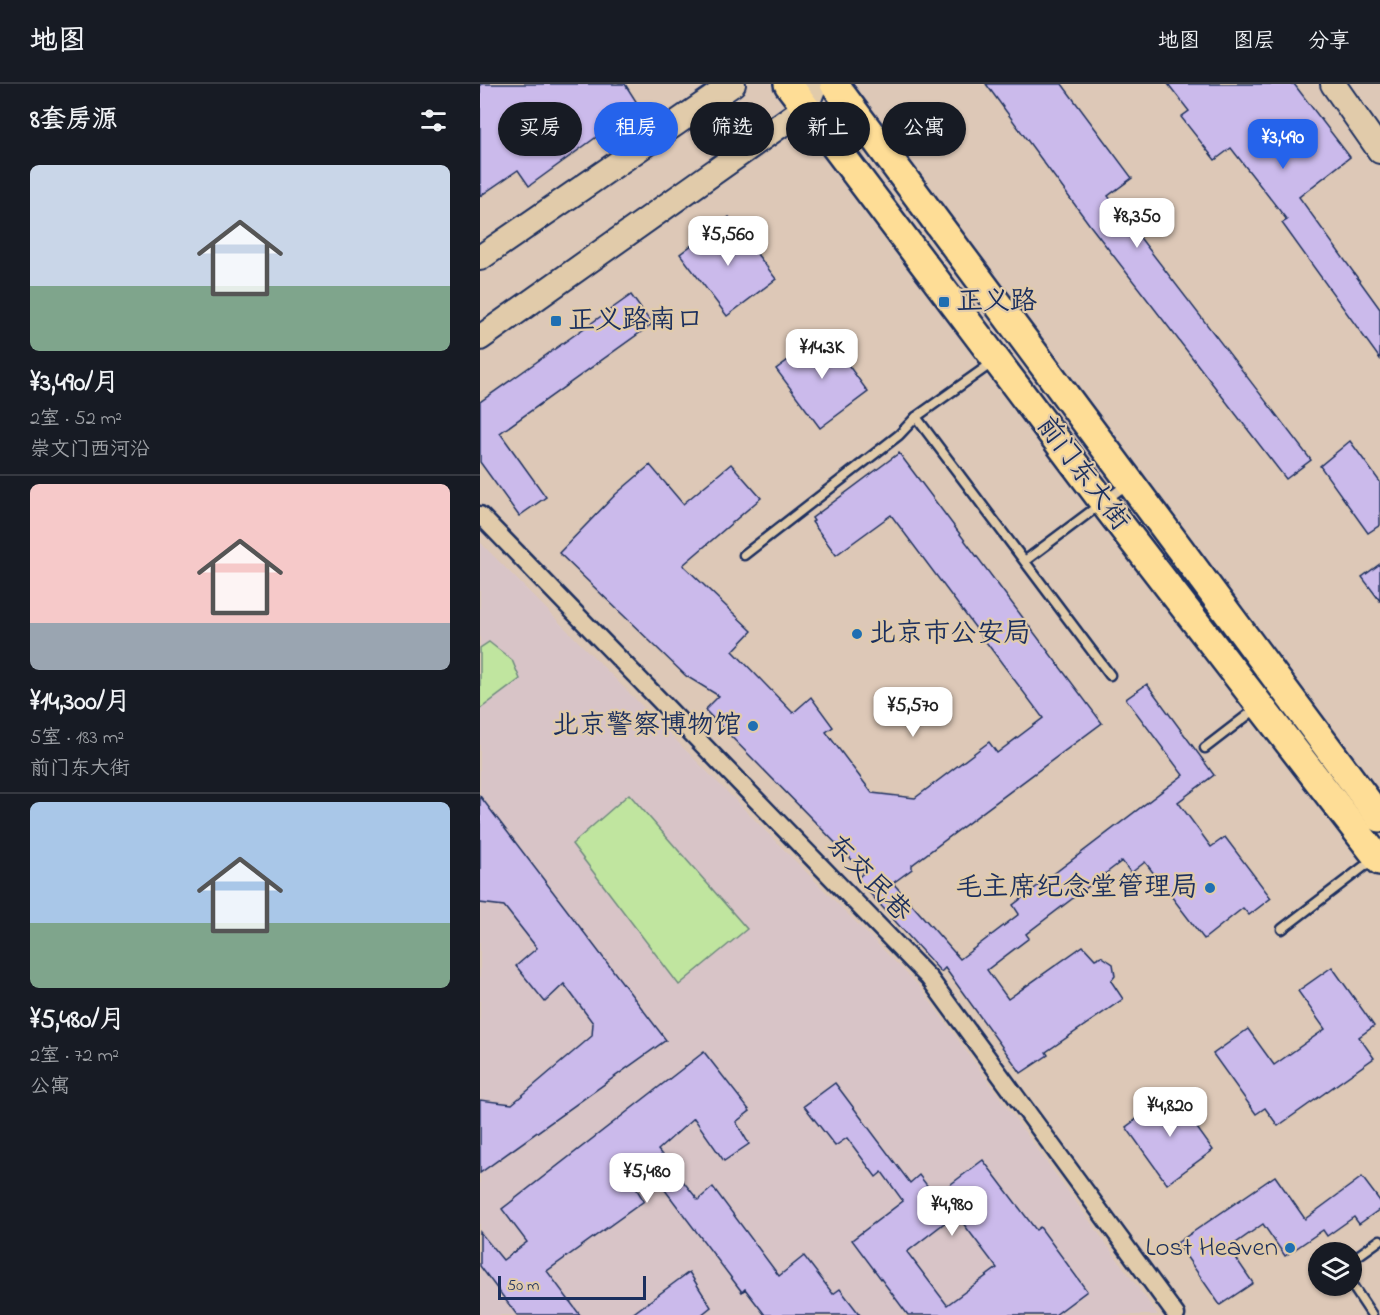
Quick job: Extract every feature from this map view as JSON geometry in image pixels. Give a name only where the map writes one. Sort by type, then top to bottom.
[{"type":"main road","name":"前门东大街","points":[[788,84],[810,95],[996,361],[1378,859]]},
{"type":"main road","name":"前门东大街","points":[[834,84],[1380,818]]},
{"type":"street","points":[[1333,84],[1380,151]]},
{"type":"street","points":[[480,258],[729,85]]},
{"type":"street","points":[[480,338],[810,95]]},
{"type":"street","name":"东交民巷","points":[[480,515],[929,978],[1176,1315]]},
{"type":"lane","points":[[744,555],[899,435],[916,417],[996,361]]},
{"type":"lane","points":[[916,417],[1026,560],[1110,675]]},
{"type":"lane","points":[[1026,560],[1129,483]]},
{"type":"lane","points":[[1205,748],[1260,706]]},
{"type":"lane","points":[[1282,929],[1378,859]]},
{"type":"lane","points":[[1362,1253],[1380,1240]]},
{"type":"lane","points":[[1359,1296],[1372,1315]]},
{"type":"shaded area","points":[[480,542],[919,986],[1158,1315],[480,1315]]},
{"type":"green space","points":[[489,642],[512,660],[520,679],[480,709],[480,648]]},
{"type":"green space","points":[[629,794],[747,929],[679,985],[572,844]]},
{"type":"building","points":[[480,84],[625,84],[636,102],[594,102],[594,139],[582,147],[582,102],[498,102],[498,156],[570,156],[529,186],[518,170],[480,196]]},
{"type":"building","points":[[986,84],[1062,84],[1132,178],[1108,196],[1311,460],[1286,479],[1089,224]]},
{"type":"building","points":[[1168,84],[1294,84],[1350,157],[1299,197],[1380,309],[1380,359],[1282,223],[1287,220],[1231,148],[1215,160],[1181,117],[1189,111]]},
{"type":"building","points":[[729,217],[776,279],[727,316],[680,254]]},
{"type":"building","points":[[631,295],[652,324],[500,433],[546,497],[519,516],[480,462],[480,402]]},
{"type":"building","points":[[825,333],[868,392],[820,428],[776,369]]},
{"type":"building","points":[[1350,441],[1380,482],[1380,525],[1368,533],[1320,466]]},
{"type":"building","points":[[899,453],[1102,723],[912,865],[912,869],[893,883],[960,959],[1019,914],[1013,905],[1183,775],[1126,699],[1147,684],[1214,775],[1178,802],[1211,847],[1225,837],[1271,898],[1249,915],[1243,908],[1204,939],[1145,862],[1131,873],[1122,861],[1026,934],[1029,938],[987,970],[1008,999],[1083,946],[1095,959],[1101,956],[1113,964],[1115,976],[1111,981],[1123,999],[1046,1052],[1048,1055],[1021,1073],[945,968],[941,972],[857,879],[864,872],[705,710],[719,696],[686,676],[559,553],[616,494],[650,465],[683,504],[731,464],[761,498],[683,565],[752,631],[733,651],[793,713],[811,697],[833,727],[826,732],[872,793],[915,798],[989,742],[997,753],[1043,718],[891,515],[836,555],[812,522],[814,521],[812,518]]},
{"type":"building","points":[[1380,564],[1380,601],[1362,577]]},
{"type":"building","points":[[480,796],[666,1040],[480,1173],[480,1100],[512,1104],[592,1036],[593,1023],[564,984],[545,1002],[516,966],[537,948],[504,906],[480,903]]},
{"type":"building","points":[[1332,967],[1374,1026],[1359,1037],[1374,1058],[1278,1126],[1265,1108],[1256,1114],[1213,1054],[1248,1029],[1274,1065],[1325,1029],[1298,991]]},
{"type":"building","points":[[704,1052],[750,1111],[736,1122],[749,1144],[724,1161],[694,1118],[658,1150],[698,1200],[713,1187],[779,1276],[804,1256],[833,1294],[840,1289],[860,1315],[765,1315],[745,1289],[742,1292],[643,1161],[626,1172],[644,1201],[547,1271],[580,1315],[517,1315],[480,1266],[480,1232],[503,1260],[527,1242],[502,1209]]},
{"type":"building","points":[[835,1083],[910,1183],[919,1175],[935,1196],[983,1160],[1036,1230],[1040,1227],[1087,1291],[1055,1315],[908,1315],[852,1240],[903,1201],[882,1172],[876,1177],[847,1138],[835,1146],[804,1106]],"holes":[[[956,1214],[997,1268],[947,1305],[907,1252]]]},
{"type":"building","points":[[1172,1093],[1213,1150],[1167,1184],[1126,1127]]},
{"type":"building","points":[[1275,1176],[1305,1219],[1362,1177],[1380,1201],[1380,1209],[1359,1224],[1354,1217],[1327,1236],[1323,1230],[1285,1256],[1263,1224],[1229,1248],[1253,1283],[1220,1305],[1177,1243]]},
{"type":"building","points":[[689,1272],[711,1307],[701,1315],[631,1315]]},
{"type":"place","name":"正义路","points":[[944,302]]},
{"type":"place","name":"正义路南口","points":[[556,321]]},
{"type":"place","name":"北京市公安局","points":[[857,634]]},
{"type":"place","name":"北京警察博物馆","points":[[753,726]]},
{"type":"place","name":"毛主席纪念堂管理局","points":[[1210,888]]},
{"type":"place","name":"Lost Heaven","points":[[1290,1248]]}]
